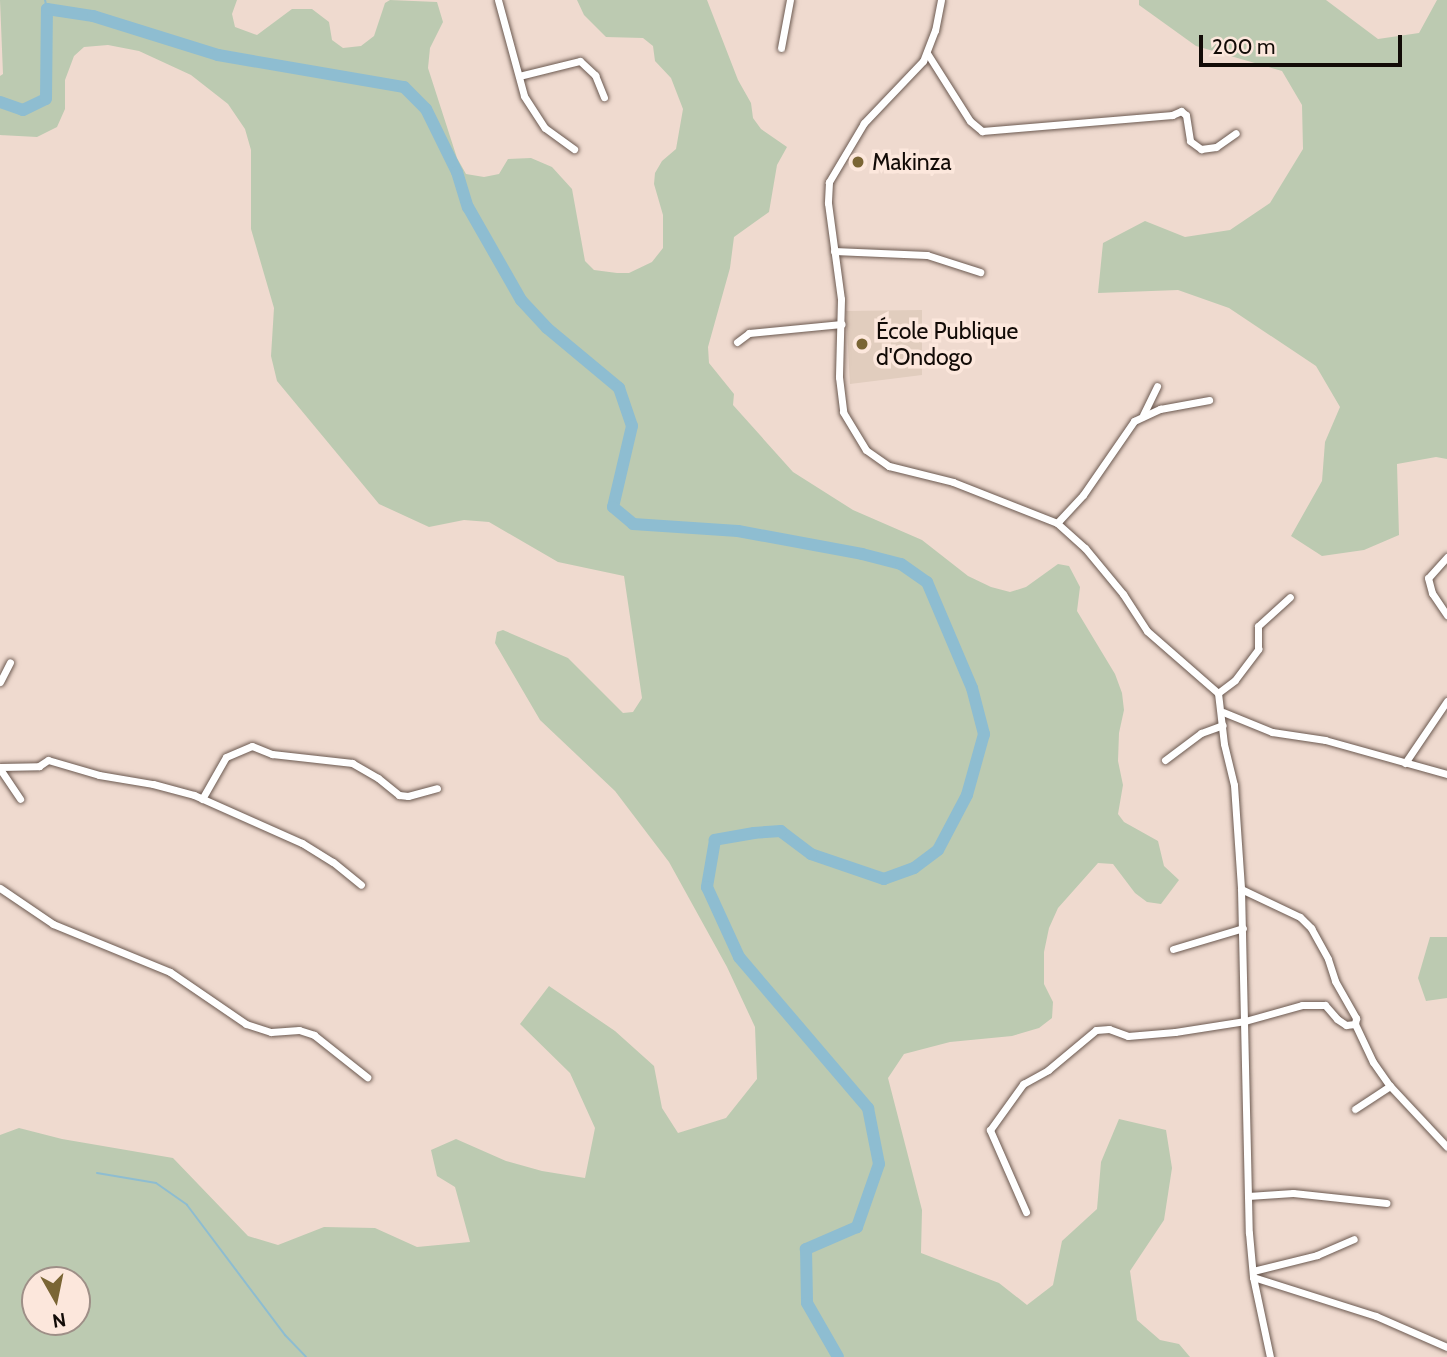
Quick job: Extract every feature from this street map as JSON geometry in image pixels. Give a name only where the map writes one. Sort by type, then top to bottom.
[{"type":"street","points":[[498,0],[524,96],[545,128],[574,149]]},
{"type":"street","points":[[780,48],[790,0]]},
{"type":"street","points":[[941,0],[927,53],[916,71],[864,123],[831,176],[828,193],[842,324],[840,399],[847,422],[860,442],[880,461],[898,470],[964,486],[1057,523],[1085,548],[1123,594],[1147,631],[1219,693],[1234,785],[1241,889],[1248,1196],[1253,1274],[1270,1357]]},
{"type":"street","points":[[927,53],[970,121],[982,131],[1172,116],[1181,111],[1186,115],[1190,141],[1201,149],[1216,147],[1236,133]]},
{"type":"street","points":[[519,76],[580,61],[595,75],[604,97]]},
{"type":"street","points":[[834,251],[928,255],[980,272]]},
{"type":"street","points":[[737,342],[749,333],[842,324]]},
{"type":"street","points":[[1143,415],[1157,386]]},
{"type":"street","points":[[1057,523],[1083,495],[1134,421],[1143,415],[1209,400]]},
{"type":"street","points":[[1447,557],[1428,578],[1432,593],[1447,615]]},
{"type":"street","points":[[1219,693],[1235,680],[1258,649],[1258,626],[1290,597]]},
{"type":"street","points":[[0,682],[10,662]]},
{"type":"street","points":[[1405,763],[1447,701]]},
{"type":"street","points":[[1223,712],[1272,732],[1325,740],[1447,774]]},
{"type":"street","points":[[1165,760],[1201,733],[1223,725]]},
{"type":"street","points":[[202,799],[226,757],[252,746],[272,754],[352,763],[378,778],[399,795],[408,796],[437,788]]},
{"type":"street","points":[[20,799],[0,768],[39,766],[48,760],[99,775],[163,786],[202,799],[302,843],[333,862],[361,885]]},
{"type":"street","points":[[0,888],[53,925],[170,972],[246,1024],[271,1032],[299,1030],[314,1035],[368,1076]]},
{"type":"street","points":[[1241,889],[1300,917],[1311,928],[1328,959],[1335,981],[1356,1017],[1356,1024],[1373,1062],[1390,1086],[1447,1147]]},
{"type":"street","points":[[1173,949],[1243,928]]},
{"type":"street","points":[[1026,1212],[1006,1161],[990,1130],[1023,1084],[1048,1070],[1096,1030],[1109,1028],[1128,1037],[1245,1021],[1302,1005],[1325,1005],[1346,1025],[1356,1024]]},
{"type":"street","points":[[1355,1109],[1390,1086]]},
{"type":"street","points":[[1248,1196],[1293,1193],[1386,1203]]},
{"type":"street","points":[[1253,1274],[1317,1255],[1354,1239]]},
{"type":"street","points":[[1253,1274],[1376,1316],[1447,1347]]},
{"type":"shaded area","points":[[922,310],[922,375],[850,384],[846,311]]},
{"type":"green space","points":[[0,0],[237,0],[232,14],[235,27],[257,35],[292,9],[312,9],[329,22],[332,40],[343,48],[361,46],[374,36],[385,3],[390,0],[437,2],[443,22],[430,48],[428,68],[457,158],[466,174],[484,177],[499,174],[508,159],[531,158],[552,167],[572,189],[585,261],[594,270],[629,273],[652,262],[663,248],[663,215],[654,184],[655,173],[662,161],[676,149],[683,109],[671,78],[655,61],[653,46],[643,38],[606,37],[584,15],[577,0],[707,0],[738,80],[751,103],[753,118],[761,129],[787,147],[777,165],[769,212],[734,237],[730,268],[708,347],[709,363],[734,394],[733,405],[793,472],[853,510],[922,540],[968,576],[1010,592],[1026,587],[1058,564],[1069,566],[1080,587],[1077,611],[1115,674],[1122,693],[1124,710],[1119,733],[1118,761],[1123,785],[1118,814],[1124,822],[1158,841],[1164,866],[1179,880],[1161,904],[1147,902],[1135,893],[1113,864],[1098,863],[1058,908],[1049,928],[1044,952],[1044,984],[1053,1002],[1052,1018],[1039,1028],[1012,1036],[950,1042],[904,1054],[888,1078],[922,1210],[921,1253],[999,1283],[1027,1305],[1053,1285],[1062,1241],[1097,1209],[1101,1162],[1119,1119],[1166,1130],[1172,1168],[1164,1220],[1130,1271],[1137,1320],[1160,1340],[1179,1344],[1190,1357],[0,1357],[0,1135],[19,1128],[62,1139],[173,1158],[248,1236],[278,1245],[324,1227],[375,1228],[417,1247],[470,1242],[455,1187],[437,1176],[431,1150],[456,1139],[506,1161],[542,1171],[585,1178],[595,1128],[570,1073],[520,1024],[549,986],[615,1031],[654,1066],[662,1108],[678,1133],[726,1118],[757,1079],[755,1027],[727,967],[669,862],[615,791],[540,720],[495,643],[497,632],[503,630],[568,658],[623,713],[633,712],[642,698],[624,576],[558,562],[489,522],[464,520],[429,527],[379,504],[277,381],[271,356],[274,308],[251,229],[251,150],[245,129],[228,104],[191,75],[139,51],[108,45],[84,47],[74,56],[65,80],[65,109],[57,127],[37,137],[0,135],[0,76],[3,74]]},
{"type":"green space","points":[[1139,0],[1326,0],[1378,39],[1419,33],[1437,0],[1447,0],[1447,459],[1436,457],[1397,464],[1399,535],[1364,550],[1322,556],[1291,536],[1322,481],[1325,442],[1340,407],[1316,366],[1229,308],[1178,290],[1098,293],[1103,243],[1145,221],[1185,237],[1230,230],[1270,203],[1303,149],[1302,105],[1282,71],[1196,46],[1139,5]]},
{"type":"green space","points":[[1430,937],[1447,937],[1447,998],[1426,1001],[1418,978]]},
{"type":"waterway","points":[[45,0],[47,9]]},
{"type":"waterway","points":[[0,102],[23,110],[46,99],[47,9],[93,16],[218,55],[404,87],[426,109],[457,172],[468,207],[521,300],[547,328],[619,388],[632,426],[613,507],[633,524],[738,531],[862,554],[901,564],[927,582],[972,688],[984,734],[967,795],[938,850],[914,868],[884,879],[811,854],[781,831],[754,833],[715,840],[707,887],[739,957],[868,1108],[879,1164],[857,1227],[806,1249],[807,1303],[838,1357]]},
{"type":"waterway","points":[[97,1173],[156,1183],[187,1205],[285,1335],[306,1357]]},
{"type":"place","name":"Makinza","points":[[858,162]]},
{"type":"place","name":"École Publique d'Ondogo","points":[[862,344]]}]
